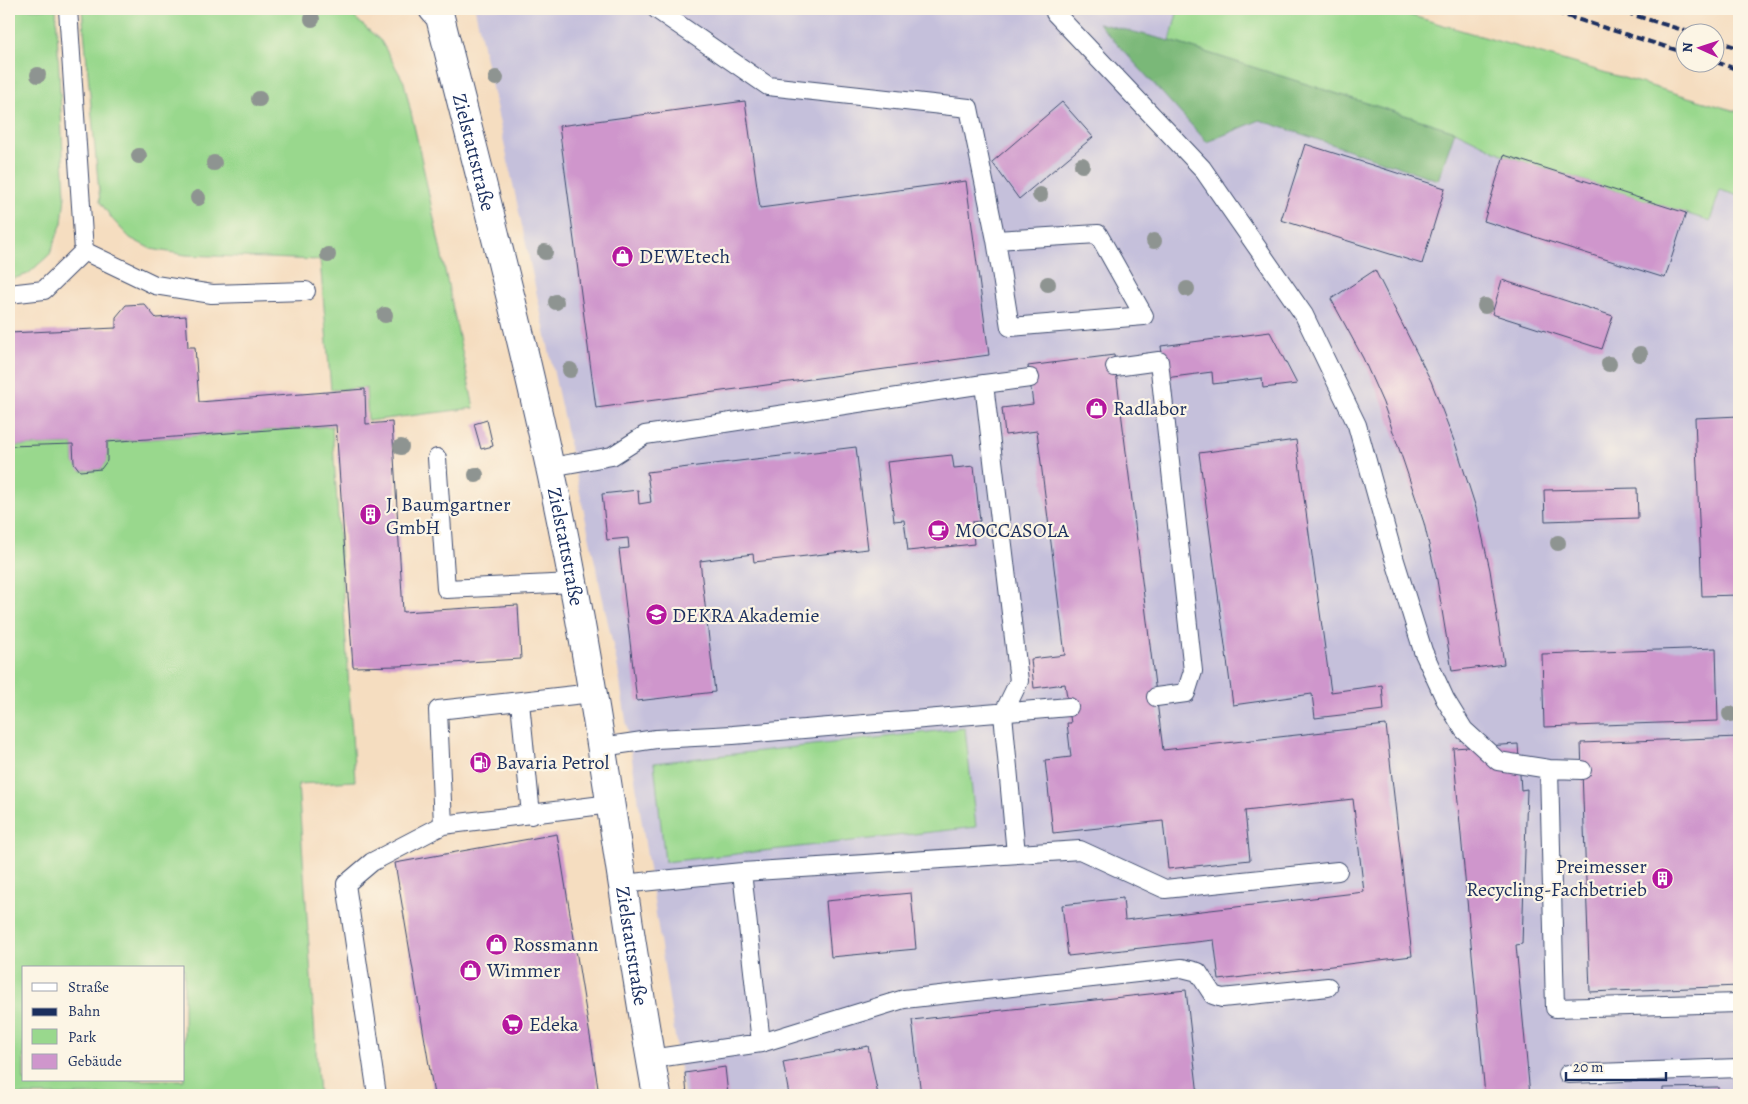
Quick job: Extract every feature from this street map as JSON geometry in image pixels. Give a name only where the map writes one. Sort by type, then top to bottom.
[{"type":"street","name":"Zielstattstraße","points":[[433,9],[440,17],[551,467],[593,693],[657,1095]]},
{"type":"lane","points":[[9,294],[44,290],[84,251],[68,9]]},
{"type":"lane","points":[[656,9],[768,86],[969,108],[996,240],[1010,327],[1144,316],[1098,234],[996,240]]},
{"type":"lane","points":[[1055,13],[1202,168],[1304,315],[1357,425],[1392,551],[1423,651],[1445,699],[1464,730],[1498,761],[1549,769],[1582,770]]},
{"type":"lane","points":[[84,251],[154,285],[212,294],[306,291]]},
{"type":"lane","points":[[1115,366],[1159,361],[1193,671],[1186,693],[1156,697]]},
{"type":"lane","points":[[551,467],[612,456],[645,435],[1030,378]]},
{"type":"lane","points":[[984,384],[1019,681],[1003,714],[1016,854]]},
{"type":"lane","points":[[437,458],[446,589],[574,583]]},
{"type":"lane","points":[[443,825],[438,710],[593,693]]},
{"type":"lane","points":[[520,702],[531,815]]},
{"type":"lane","points":[[602,748],[656,739],[732,735],[1069,708]]},
{"type":"lane","points":[[1549,769],[1555,1008],[1739,1003]]},
{"type":"lane","points":[[377,1095],[346,884],[372,862],[443,825],[610,804]]},
{"type":"lane","points":[[622,884],[742,872],[1080,850],[1166,889],[1338,871]]},
{"type":"lane","points":[[742,872],[761,1043]]},
{"type":"lane","points":[[650,1059],[761,1043],[904,999],[1182,968],[1198,972],[1213,995],[1222,998],[1328,987]]},
{"type":"lane","points":[[1568,1074],[1739,1068]]},
{"type":"shaded area","points":[[475,9],[1178,9],[1170,41],[1455,131],[1504,155],[1709,221],[1720,190],[1739,196],[1739,1095],[684,1095],[618,669]]},
{"type":"green space","points":[[9,9],[56,9],[65,196],[62,223],[50,254],[28,274],[9,280]]},
{"type":"green space","points":[[82,9],[345,9],[381,41],[404,82],[474,408],[368,421],[366,388],[331,390],[320,260],[186,255],[151,249],[130,238],[113,220],[100,202]]},
{"type":"green space","points":[[1178,9],[1389,9],[1739,112],[1739,196],[1720,190],[1710,221],[1504,155],[1455,131],[1170,41]]},
{"type":"green space","points":[[1098,23],[1170,41],[1455,131],[1438,180],[1260,120],[1207,142]]},
{"type":"green space","points":[[332,426],[355,781],[298,784],[319,1095],[9,1095],[9,446],[73,444],[74,463],[81,471],[101,469],[107,461],[107,442]]},
{"type":"green space","points":[[965,728],[976,827],[665,862],[654,763]]},
{"type":"building","points":[[745,101],[760,208],[966,181],[989,355],[596,408],[559,126]]},
{"type":"building","points":[[1062,102],[1093,137],[1019,199],[992,162]]},
{"type":"building","points":[[1305,144],[1445,188],[1422,264],[1281,220]]},
{"type":"building","points":[[1504,155],[1686,213],[1665,278],[1484,221]]},
{"type":"building","points":[[1375,270],[1431,381],[1456,446],[1476,508],[1490,570],[1504,664],[1452,671],[1437,580],[1424,523],[1383,403],[1363,358],[1331,299]]},
{"type":"building","points":[[1502,280],[1613,316],[1602,349],[1492,314]]},
{"type":"building","points":[[144,304],[156,318],[186,316],[188,347],[195,347],[199,402],[365,389],[366,424],[392,422],[403,612],[518,605],[521,659],[353,667],[336,425],[107,442],[107,461],[101,469],[80,471],[74,463],[73,444],[9,446],[9,333],[116,328],[116,317],[126,305]]},
{"type":"building","points":[[1270,332],[1297,384],[1263,388],[1262,378],[1213,384],[1212,372],[1165,378],[1161,346]]},
{"type":"building","points":[[1114,355],[1163,750],[1386,725],[1412,956],[1219,980],[1214,940],[1068,956],[1062,905],[1123,898],[1125,920],[1364,892],[1353,799],[1245,811],[1250,860],[1168,869],[1163,821],[1053,833],[1045,760],[1071,757],[1067,723],[1071,723],[1065,684],[1034,688],[1031,659],[1065,655],[1037,431],[1005,435],[1002,408],[1033,404],[1028,366]]},
{"type":"building","points":[[1739,416],[1739,595],[1702,596],[1695,418]]},
{"type":"building","points":[[487,420],[493,446],[481,449],[474,424]]},
{"type":"building","points":[[1296,440],[1331,692],[1382,685],[1384,710],[1315,718],[1312,694],[1233,705],[1199,453]]},
{"type":"building","points":[[856,447],[868,549],[754,562],[753,554],[700,561],[715,692],[637,701],[619,549],[629,548],[628,538],[607,540],[602,494],[638,490],[639,504],[651,502],[647,472]]},
{"type":"building","points":[[952,455],[954,468],[974,466],[980,521],[972,522],[974,544],[908,551],[904,520],[894,521],[887,462]]},
{"type":"building","points":[[1637,488],[1638,518],[1545,521],[1544,490]]},
{"type":"building","points":[[1716,648],[1718,721],[1544,727],[1542,654]]},
{"type":"building","name":"Preimesser Recycling-Fachbetrieb","points":[[1739,737],[1739,986],[1590,992],[1581,743]]},
{"type":"building","points":[[1518,744],[1521,790],[1527,789],[1522,944],[1516,945],[1530,1095],[1485,1095],[1453,748]]},
{"type":"building","points":[[557,834],[599,1095],[434,1095],[395,863]]},
{"type":"building","points":[[911,893],[916,949],[831,957],[826,901]]},
{"type":"building","points":[[1186,990],[1198,1095],[921,1095],[912,1020]]},
{"type":"building","points":[[868,1046],[878,1095],[789,1095],[783,1062]]},
{"type":"building","points":[[725,1067],[728,1095],[687,1095],[685,1073]]},
{"type":"building","points":[[1718,1087],[1718,1095],[1663,1095],[1663,1088]]},
{"type":"railway","points":[[1544,9],[1676,50]]},
{"type":"railway","points":[[1614,9],[1676,28]]},
{"type":"railway","points":[[1726,44],[1739,48]]},
{"type":"railway","points":[[1726,65],[1739,70]]},
{"type":"place","name":"DEWEtech","points":[[623,256]]},
{"type":"place","name":"Radlabor","points":[[1097,408]]},
{"type":"place","name":"J. Baumgartner GmbH","points":[[370,515]]},
{"type":"place","name":"MOCCASOLA","points":[[939,530]]},
{"type":"place","name":"DEKRA Akademie","points":[[656,615]]},
{"type":"place","name":"Bavaria Petrol","points":[[480,762]]},
{"type":"place","name":"Preimesser Recycling-Fachbetrieb","points":[[1663,878]]},
{"type":"place","name":"Rossmann","points":[[497,944]]},
{"type":"place","name":"Wimmer","points":[[471,970]]},
{"type":"place","name":"Edeka","points":[[513,1024]]}]
